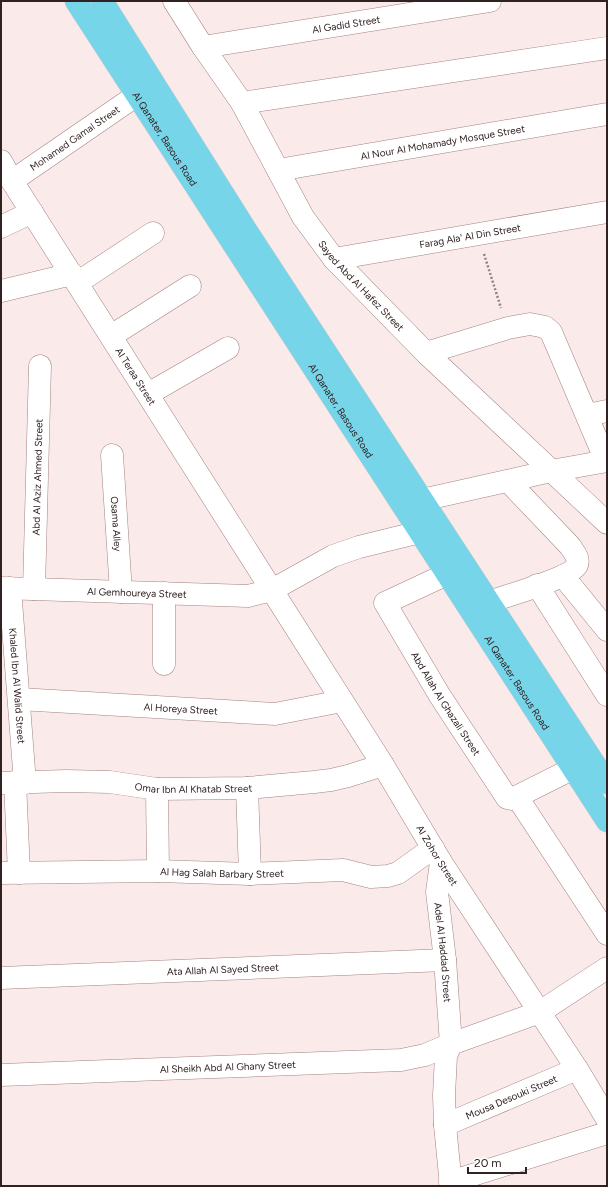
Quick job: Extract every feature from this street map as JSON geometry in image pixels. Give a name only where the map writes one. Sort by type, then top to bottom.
[{"type":"main road","name":"Al Qanater, Basous Road","points":[[76,1],[607,821]]},
{"type":"main road","name":"Al Qanater, Basous Road","points":[[102,1],[250,236],[607,782]]},
{"type":"street","name":"Sayed Abd Al Hafez Street","points":[[174,1],[203,47],[242,103],[303,217],[334,259],[426,353],[552,471],[603,514]]},
{"type":"street","name":"Al Gadid Street","points":[[203,47],[490,1]]},
{"type":"street","points":[[242,103],[607,48]]},
{"type":"street","name":"Mohamed Gamal Street","points":[[12,181],[136,95]]},
{"type":"street","name":"Al Nour Al Mohamady Mosque Street","points":[[278,170],[607,114]]},
{"type":"street","name":"Al Teraa Street","points":[[1,161],[12,181],[272,590]]},
{"type":"street","points":[[1,227],[32,212]]},
{"type":"street","name":"Farag Ala' Al Din Street","points":[[334,259],[607,212]]},
{"type":"street","points":[[1,291],[74,278],[154,233]]},
{"type":"street","points":[[111,336],[190,286]]},
{"type":"street","points":[[422,500],[552,471],[607,461],[597,413],[551,332],[545,327],[530,324],[508,328],[426,353]]},
{"type":"street","points":[[148,394],[228,348]]},
{"type":"street","name":"Abd Al Aziz Ahmed Street","points":[[34,589],[40,366]]},
{"type":"street","name":"Osama Alley","points":[[112,455],[122,592]]},
{"type":"street","points":[[489,602],[563,576],[574,569],[578,562],[570,546],[508,481]]},
{"type":"street","name":"Al Gemhoureya Street","points":[[5,588],[248,596],[272,590],[333,556],[359,547],[420,532]]},
{"type":"street","name":"Abd Allah Al Ghazali Street","points":[[447,574],[385,602],[385,605],[440,696],[507,798],[512,799],[517,796]]},
{"type":"street","points":[[563,576],[607,630]]},
{"type":"street","points":[[537,585],[607,695]]},
{"type":"street","name":"Khaled Ibn Al Walid Street","points":[[5,588],[19,699],[10,873]]},
{"type":"street","name":"Al Zohor Street","points":[[272,590],[383,765],[437,855],[577,1069],[607,1119]]},
{"type":"street","points":[[164,594],[164,664]]},
{"type":"street","name":"Al Horeya Street","points":[[19,699],[274,714],[342,701]]},
{"type":"street","name":"Omar Ibn Al Khatab Street","points":[[14,783],[66,781],[110,782],[156,789],[247,788],[331,780],[383,765]]},
{"type":"street","points":[[572,769],[517,796],[607,934]]},
{"type":"street","points":[[247,788],[250,874]]},
{"type":"street","points":[[156,789],[158,871]]},
{"type":"street","name":"Al Hag Salah Barbary Street","points":[[10,873],[158,871],[250,874],[343,870],[371,878],[388,876],[437,855]]},
{"type":"street","name":"Adel Al Haddad Street","points":[[437,855],[437,892],[445,960],[451,1044]]},
{"type":"street","name":"Ata Allah Al Sayed Street","points":[[1,978],[445,960]]},
{"type":"street","name":"Al Sheikh Abd Al Ghany Street","points":[[1,1074],[401,1060],[425,1056],[451,1044],[540,1012],[607,968]]},
{"type":"street","points":[[451,1044],[446,1056],[444,1095],[445,1125],[451,1184],[607,1133]]},
{"type":"street","name":"Mousa Desouki Street","points":[[445,1125],[577,1069]]},
{"type":"path","points":[[478,234],[508,328]]}]
